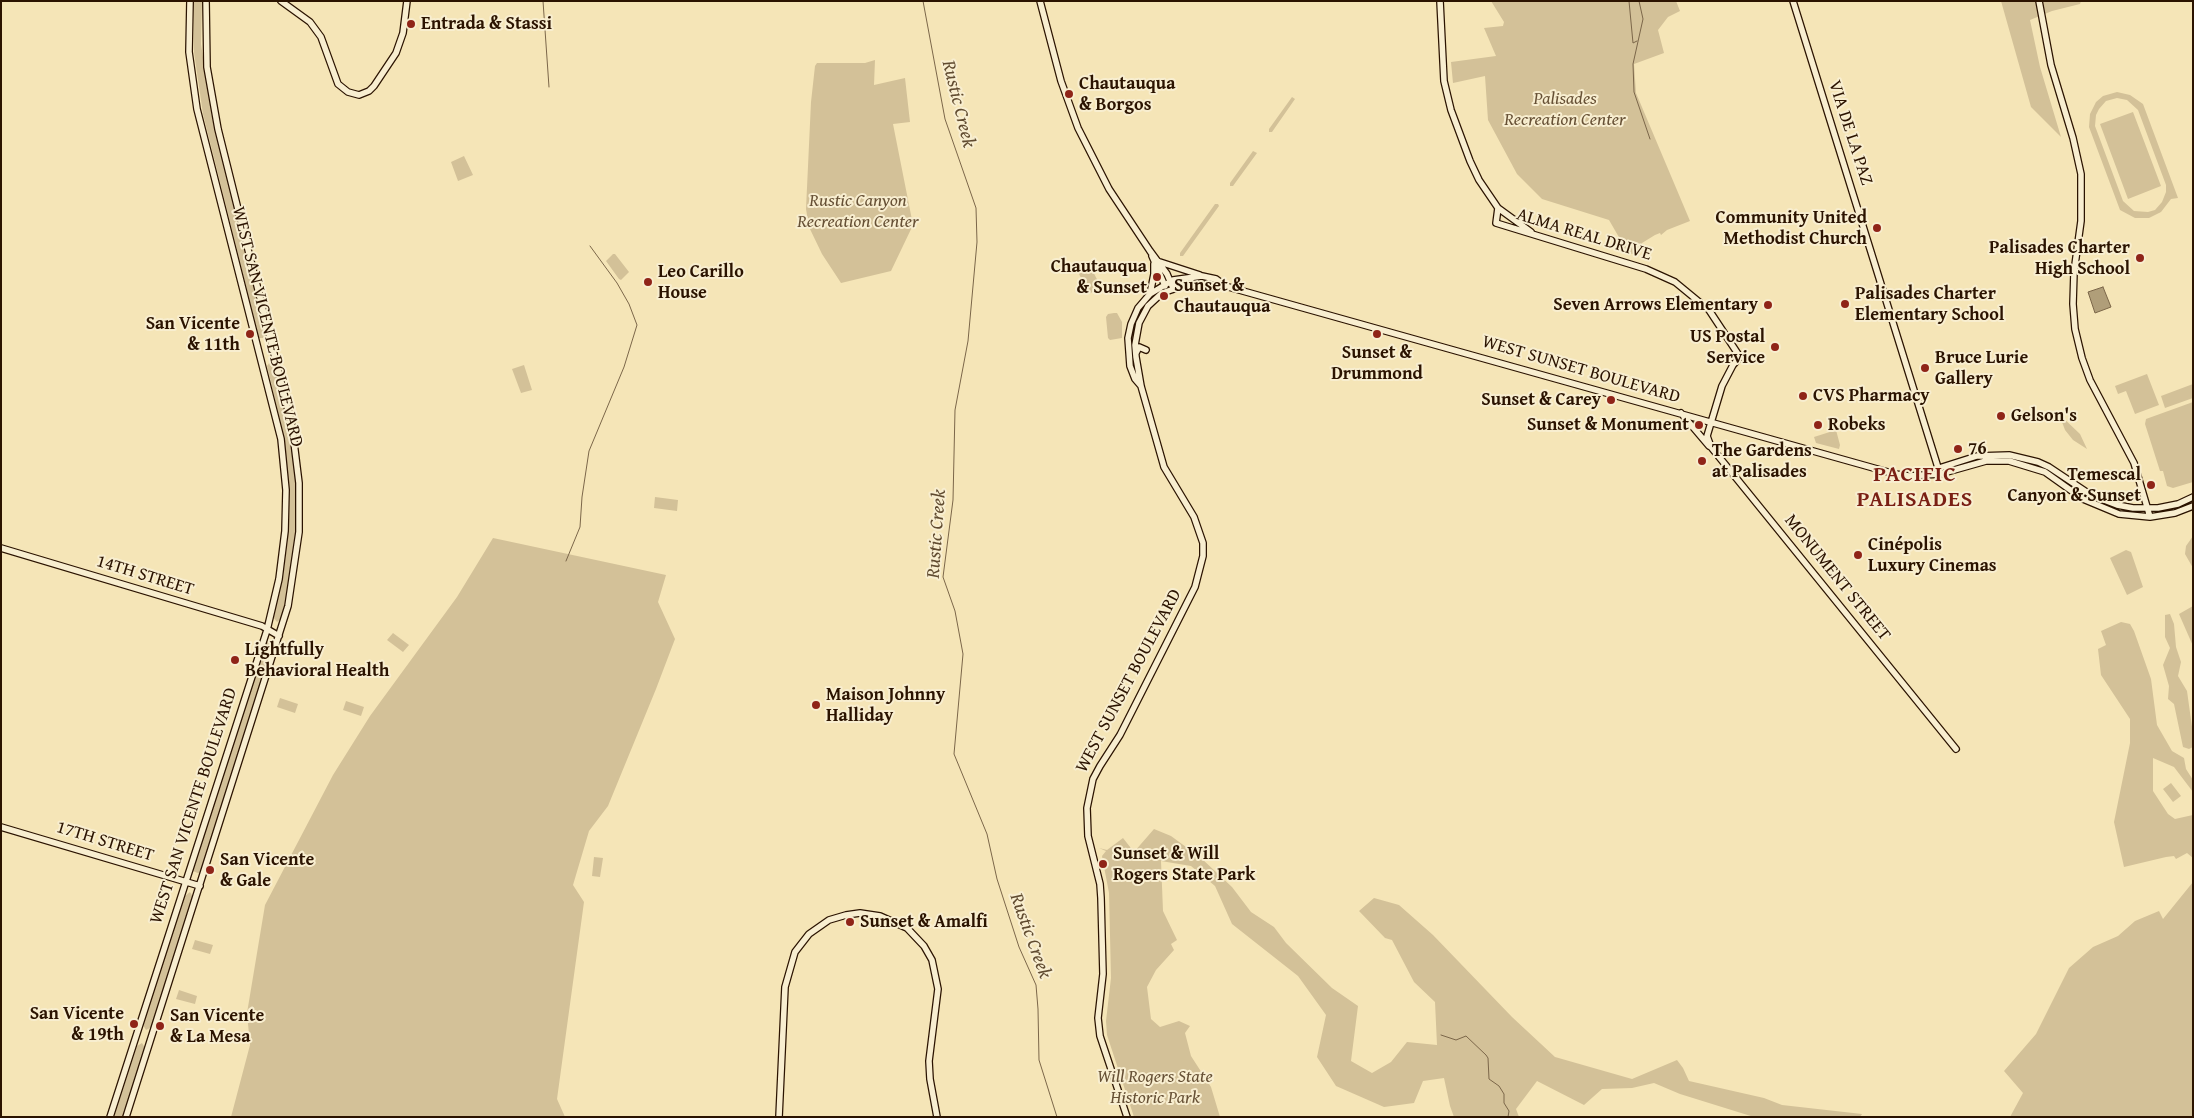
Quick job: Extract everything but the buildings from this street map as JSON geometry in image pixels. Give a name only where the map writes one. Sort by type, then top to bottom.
[{"type":"main road","name":"WEST SAN VICENTE BOULEVARD","points":[[110,1117],[267,630],[278,588],[285,531],[286,490],[281,439],[198,116],[189,52],[190,1]]},
{"type":"main road","points":[[126,1117],[279,636],[293,582],[299,532],[297,453],[292,426],[218,128],[207,67],[206,1]]},
{"type":"main road","points":[[283,3],[306,18],[318,33],[338,84],[348,92],[359,95],[369,91],[374,86],[396,53],[403,33],[407,1]]},
{"type":"main road","points":[[1040,1],[1060,81],[1078,128],[1109,189],[1157,262],[1170,289]]},
{"type":"main road","name":"ALMA REAL DRIVE","points":[[1440,1],[1444,81],[1451,110],[1479,180],[1498,208],[1496,224],[1646,269],[1675,282],[1709,310],[1740,357],[1728,372],[1711,422]]},
{"type":"main road","name":"VIA DE LA PAZ","points":[[1793,1],[1939,471]]},
{"type":"main road","points":[[2039,1],[2051,65],[2073,138],[2081,174],[2081,222],[2074,272],[2073,304],[2075,329],[2090,380],[2134,463],[2150,517]]},
{"type":"main road","points":[[1498,208],[1535,235]]},
{"type":"main road","points":[[1157,262],[1202,276]]},
{"type":"main road","points":[[1150,294],[1157,262]]},
{"type":"main road","name":"WEST SUNSET BOULEVARD","points":[[1142,386],[1136,379],[1130,366],[1128,338],[1131,324],[1138,308],[1150,294],[1167,282],[1184,277],[1202,276],[1216,279],[1225,286]]},
{"type":"main road","name":"WEST SUNSET BOULEVARD","points":[[1127,1117],[1100,1036],[1098,1018],[1103,974],[1101,898],[1100,884],[1088,836],[1089,795],[1100,766],[1120,734],[1195,587],[1203,556],[1203,543],[1194,517],[1164,467],[1136,357],[1135,344],[1139,323],[1148,306],[1155,298],[1170,289],[1189,284],[1225,286],[1895,474],[1909,476],[1986,461],[2022,464],[2052,476],[2083,499],[2107,510],[2130,516],[2150,517],[2176,513],[2193,506]]},
{"type":"main road","points":[[1136,357],[1136,349],[1146,350]]},
{"type":"main road","name":"MONUMENT STREET","points":[[1681,413],[1711,447],[1956,749]]},
{"type":"main road","points":[[1711,422],[1707,439],[1711,447]]},
{"type":"main road","name":"WEST SUNSET BOULEVARD","points":[[1939,471],[1976,456],[1998,454],[2018,457],[2049,467],[2082,490],[2117,505],[2148,509],[2178,504],[2193,497]]},
{"type":"main road","name":"14TH STREET","points":[[1,548],[267,630],[279,636]]},
{"type":"main road","name":"17TH STREET","points":[[1,827],[200,886]]},
{"type":"main road","points":[[779,1117],[785,987],[795,952],[809,934],[830,920],[860,913],[880,916],[907,928],[924,946],[932,960],[938,989],[930,1061],[930,1079],[937,1117]]},
{"type":"green space","points":[[194,1],[202,1],[201,44],[212,117],[267,338],[259,338],[203,114],[194,52]]},
{"type":"green space","name":"Palisades Recreation Center","points":[[1491,1],[1676,1],[1680,11],[1668,17],[1658,30],[1664,53],[1634,64],[1636,93],[1690,221],[1667,230],[1661,235],[1660,233],[1655,235],[1642,243],[1638,255],[1617,251],[1620,239],[1609,220],[1542,199],[1517,174],[1488,120],[1485,76],[1453,83],[1451,62],[1496,56],[1484,28],[1503,26],[1504,22]]},
{"type":"green space","points":[[2001,1],[2081,1],[2080,4],[2052,11],[2030,20],[2040,67],[2061,137],[2031,107]]},
{"type":"green space","name":"Rustic Canyon Recreation Center","points":[[875,60],[874,85],[905,78],[910,122],[893,124],[913,225],[891,271],[841,283],[822,254],[809,227],[806,209],[811,102],[815,66],[817,63],[865,63]]},
{"type":"green space","points":[[2117,92],[2130,95],[2143,104],[2178,198],[2171,199],[2161,212],[2149,218],[2135,218],[2120,210],[2089,127],[2090,114],[2096,102],[2103,96]],"holes":[[[2117,98],[2127,100],[2138,110],[2166,185],[2166,192],[2162,202],[2155,210],[2148,212],[2134,211],[2123,201],[2095,126],[2096,115],[2106,101]]]},
{"type":"green space","points":[[1292,97],[1295,99],[1272,132],[1269,132],[1269,129]]},
{"type":"green space","points":[[2133,112],[2161,186],[2128,199],[2100,124]]},
{"type":"green space","points":[[1253,151],[1257,153],[1233,186],[1230,186],[1230,183]]},
{"type":"green space","points":[[464,156],[473,175],[458,181],[451,162]]},
{"type":"green space","points":[[1215,204],[1219,206],[1183,256],[1180,256],[1180,253]]},
{"type":"green space","points":[[613,254],[629,272],[621,280],[606,261]]},
{"type":"green space","points":[[1089,264],[1101,287],[1089,294],[1077,270]]},
{"type":"green space","points":[[1117,313],[1122,322],[1122,338],[1110,340],[1108,338],[1106,317],[1108,314]]},
{"type":"green space","points":[[270,362],[273,363],[286,409],[294,458],[297,498],[295,549],[288,591],[281,619],[277,622],[273,617],[283,578],[288,539],[288,478],[280,420],[267,366]]},
{"type":"green space","points":[[524,365],[532,390],[521,393],[512,369]]},
{"type":"green space","points":[[2147,374],[2159,405],[2135,414],[2126,391],[2118,394],[2115,386]]},
{"type":"green space","points":[[2193,384],[2193,398],[2165,408],[2161,396]]},
{"type":"green space","points":[[2193,402],[2193,482],[2173,488],[2167,486],[2163,471],[2160,471],[2145,424],[2146,419]]},
{"type":"green space","points":[[2059,414],[2080,434],[2087,449],[2073,440],[2065,430]]},
{"type":"green space","points":[[1836,430],[1840,445],[1839,449],[1816,443],[1814,437]]},
{"type":"green space","points":[[655,497],[678,500],[677,511],[654,508]]},
{"type":"green space","points":[[2193,536],[2193,568],[2185,554],[2186,546]]},
{"type":"green space","points":[[493,538],[666,575],[658,602],[675,639],[608,806],[589,831],[573,885],[584,902],[557,1099],[565,1117],[231,1117],[250,1045],[247,1013],[265,905],[333,775],[370,716],[457,597]]},
{"type":"green space","points":[[2126,550],[2131,552],[2143,587],[2127,595],[2110,558]]},
{"type":"green space","points":[[2193,606],[2193,646],[2179,614]]},
{"type":"green space","points":[[2170,614],[2174,624],[2176,647],[2181,662],[2178,676],[2187,691],[2193,734],[2193,747],[2189,749],[2183,747],[2174,704],[2168,699],[2169,686],[2163,665],[2170,648],[2165,637],[2165,615]]},
{"type":"green space","points":[[2121,622],[2130,624],[2134,631],[2151,679],[2157,725],[2172,751],[2184,758],[2186,769],[2193,780],[2193,792],[2174,767],[2153,758],[2153,791],[2168,814],[2175,819],[2193,815],[2193,858],[2187,853],[2176,859],[2174,856],[2166,857],[2124,867],[2114,822],[2130,743],[2130,719],[2101,675],[2098,649],[2106,645],[2101,631]]},
{"type":"green space","points":[[393,633],[409,645],[403,652],[387,640]]},
{"type":"green space","points":[[271,639],[274,642],[200,874],[193,871],[266,642]]},
{"type":"green space","points":[[280,698],[298,704],[295,713],[277,707]]},
{"type":"green space","points":[[346,701],[364,707],[361,716],[343,710]]},
{"type":"green space","points":[[2171,783],[2181,796],[2173,802],[2163,789]]},
{"type":"green space","name":"Will Rogers State Historic Park","points":[[1154,829],[1171,836],[1201,858],[1232,887],[1251,912],[1274,927],[1286,943],[1332,988],[1358,1006],[1351,1061],[1372,1073],[1391,1062],[1407,1042],[1437,1045],[1435,1002],[1414,982],[1392,940],[1385,938],[1359,911],[1374,898],[1399,905],[1433,935],[1512,1017],[1555,1057],[1632,1079],[1677,1060],[1689,1081],[1764,1098],[1782,1105],[1862,1114],[1860,1117],[1754,1117],[1680,1094],[1654,1083],[1632,1088],[1602,1089],[1584,1105],[1537,1081],[1516,1109],[1519,1117],[1454,1117],[1444,1078],[1423,1081],[1414,1103],[1384,1107],[1336,1086],[1317,1057],[1326,1015],[1298,976],[1232,924],[1215,886],[1191,866],[1161,861],[1163,911],[1177,940],[1171,944],[1174,950],[1156,970],[1147,987],[1151,1019],[1160,1027],[1179,1021],[1190,1026],[1185,1033],[1191,1056],[1211,1087],[1220,1117],[1134,1117],[1107,1035],[1106,1021],[1111,978],[1109,893],[1102,856],[1106,851],[1099,848],[1107,850],[1123,838],[1134,852]]},
{"type":"green space","points":[[594,857],[603,858],[600,877],[592,876]]},
{"type":"green space","points":[[2193,882],[2193,1117],[2010,1117],[2023,1093],[2004,1071],[2036,1034],[2069,968],[2093,947],[2118,936],[2135,921],[2159,911],[2163,919]]},
{"type":"green space","points":[[190,892],[193,897],[152,1027],[146,1030],[143,1025],[185,896]]},
{"type":"green space","points":[[195,940],[213,945],[210,954],[192,949]]},
{"type":"green space","points":[[179,990],[197,996],[195,1004],[176,999]]},
{"type":"green space","points":[[142,1043],[145,1048],[123,1117],[114,1117],[137,1046]]},
{"type":"shaded area","points":[[2103,287],[2111,307],[2095,313],[2088,292]]},
{"type":"waterway","points":[[543,1],[549,87]]},
{"type":"waterway","name":"Rustic Creek","points":[[923,1],[945,119],[976,208],[977,242],[968,341],[955,410],[953,500],[943,577],[955,611],[963,654],[954,754],[987,834],[997,879],[1019,947],[1036,985],[1039,1060],[1057,1117]]},
{"type":"waterway","points":[[1629,1],[1633,43],[1637,41]]},
{"type":"waterway","points":[[1639,1],[1643,19],[1633,64],[1634,92],[1650,139]]},
{"type":"waterway","points":[[566,561],[580,527],[582,497],[589,451],[624,367],[637,325],[629,304],[617,283],[590,246]]},
{"type":"waterway","points":[[1441,1035],[1456,1040],[1466,1036],[1486,1055],[1488,1058],[1489,1079],[1499,1086],[1504,1094],[1504,1103],[1509,1111],[1508,1117]]},
{"type":"place","name":"Entrada & Stassi","points":[[411,24]]},
{"type":"place","name":"Chautauqua & Borgos","points":[[1069,94]]},
{"type":"place","name":"Community United Methodist Church","points":[[1877,228]]},
{"type":"place","name":"Palisades Charter High School","points":[[2140,258]]},
{"type":"place","name":"Chautauqua & Sunset","points":[[1157,277]]},
{"type":"place","name":"Leo Carillo House","points":[[648,282]]},
{"type":"place","name":"Sunset & Chautauqua","points":[[1164,296]]},
{"type":"place","name":"Palisades Charter Elementary School","points":[[1845,304]]},
{"type":"place","name":"Seven Arrows Elementary","points":[[1768,305]]},
{"type":"place","name":"San Vicente & 11th","points":[[250,334]]},
{"type":"place","name":"Sunset & Drummond","points":[[1377,334]]},
{"type":"place","name":"US Postal Service","points":[[1775,347]]},
{"type":"place","name":"Bruce Lurie Gallery","points":[[1925,368]]},
{"type":"place","name":"CVS Pharmacy","points":[[1803,396]]},
{"type":"place","name":"Sunset & Carey","points":[[1611,400]]},
{"type":"place","name":"Gelson's","points":[[2001,416]]},
{"type":"place","name":"Sunset & Monument","points":[[1699,425]]},
{"type":"place","name":"Robeks","points":[[1818,425]]},
{"type":"place","name":"76","points":[[1958,449]]},
{"type":"place","name":"The Gardens at Palisades","points":[[1702,461]]},
{"type":"place","name":"Temescal Canyon & Sunset","points":[[2151,485]]},
{"type":"place","name":"Cinépolis Luxury Cinemas","points":[[1858,555]]},
{"type":"place","name":"Lightfully Behavioral Health","points":[[235,660]]},
{"type":"place","name":"Maison Johnny Halliday","points":[[816,705]]},
{"type":"place","name":"Sunset & Will Rogers State Park","points":[[1103,864]]},
{"type":"place","name":"San Vicente & Gale","points":[[210,870]]},
{"type":"place","name":"Sunset & Amalfi","points":[[850,922]]},
{"type":"place","name":"San Vicente & 19th","points":[[134,1024]]},
{"type":"place","name":"San Vicente & La Mesa","points":[[160,1026]]},
{"type":"district","name":"PACIFIC PALISADES","points":[[1915,488]]}]
